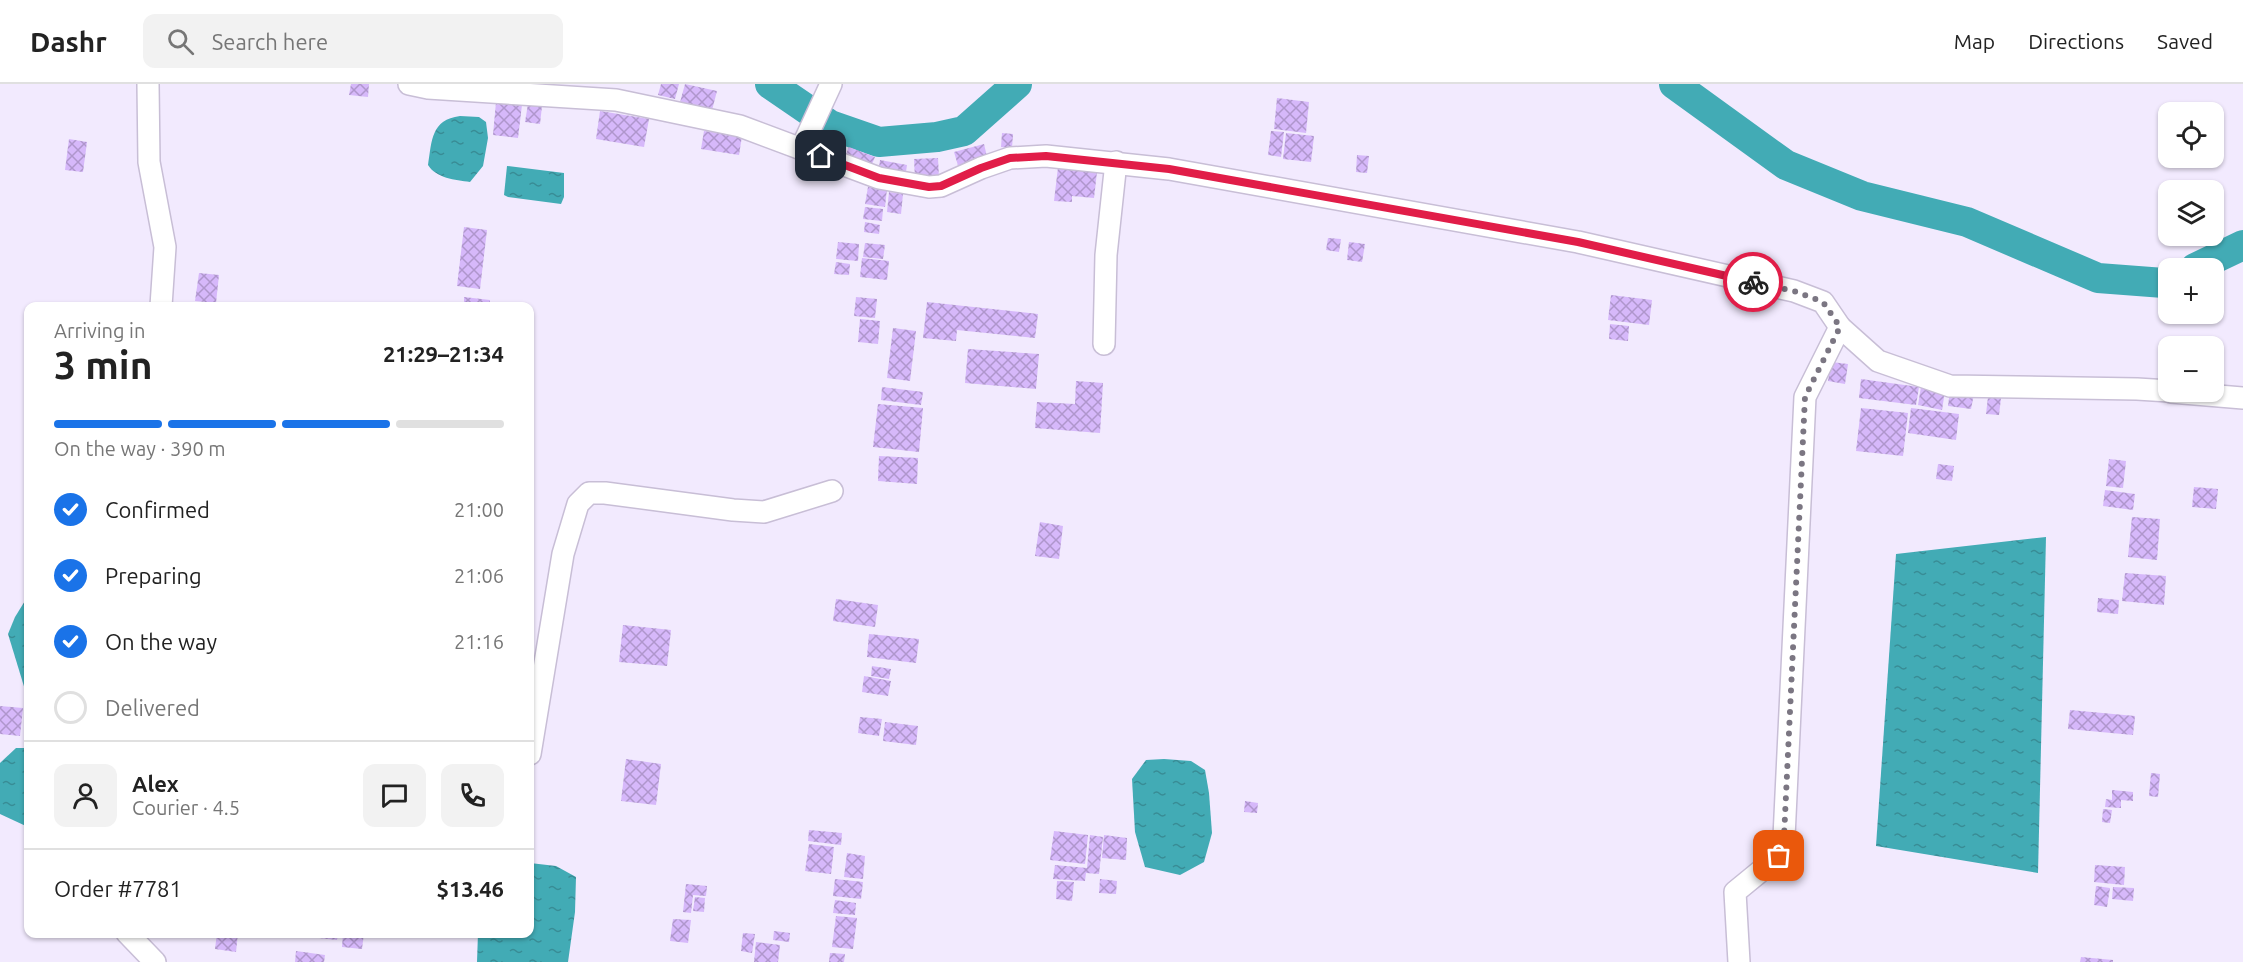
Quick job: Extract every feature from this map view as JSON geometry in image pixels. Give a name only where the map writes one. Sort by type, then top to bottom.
[{"type":"street","points":[[148,84],[149,162],[165,248],[161,302]]},
{"type":"street","points":[[409,84],[428,88],[616,100],[740,126],[803,145],[879,178],[929,187],[941,186],[1010,158],[1046,156],[1169,169],[1601,247],[1794,291],[1823,302],[1840,327],[1878,361],[1950,386],[2158,391]]},
{"type":"street","points":[[803,145],[831,85]]},
{"type":"street","points":[[1104,344],[1106,255],[1116,162]]},
{"type":"street","points":[[1739,962],[1735,892],[1779,856],[1784,837],[1805,397],[1840,327]]},
{"type":"street","points":[[2224,396],[2243,398]]},
{"type":"street","points":[[534,730],[563,555],[578,504],[588,493],[605,493],[764,512],[831,491]]},
{"type":"street","points":[[132,938],[155,962]]},
{"type":"water","points":[[479,117],[486,122],[488,138],[483,166],[470,182],[441,176],[428,165],[432,140],[438,127],[450,118]]},
{"type":"water","points":[[507,166],[564,173],[564,197],[561,204],[504,195]]},
{"type":"water","points":[[2046,537],[2038,873],[1876,846],[1896,554]]},
{"type":"water","points":[[24,602],[24,686],[8,634]]},
{"type":"water","points":[[16,748],[24,748],[24,825],[0,814],[0,763]]},
{"type":"water","points":[[1146,760],[1191,761],[1205,770],[1209,793],[1212,833],[1204,862],[1180,875],[1145,867],[1135,832],[1132,779]]},
{"type":"water","points":[[534,863],[556,866],[576,877],[575,912],[568,962],[477,962],[478,938],[534,938]]},
{"type":"building","points":[[351,84],[369,84],[368,97],[349,95]]},
{"type":"building","points":[[661,84],[679,84],[675,99],[658,95]]},
{"type":"building","points":[[685,84],[717,91],[711,114],[679,106]]},
{"type":"building","points":[[1277,98],[1309,102],[1306,133],[1274,129]]},
{"type":"building","points":[[496,102],[522,105],[518,138],[493,135]]},
{"type":"building","points":[[528,104],[542,106],[540,124],[525,122]]},
{"type":"building","points":[[600,111],[649,119],[644,147],[596,139]]},
{"type":"building","points":[[704,131],[742,136],[739,155],[701,149]]},
{"type":"building","points":[[1271,131],[1284,132],[1281,157],[1268,155]]},
{"type":"building","points":[[1002,133],[1013,134],[1012,148],[1001,147]]},
{"type":"building","points":[[1286,133],[1314,136],[1311,162],[1283,159]]},
{"type":"building","points":[[69,139],[87,142],[83,172],[65,170]]},
{"type":"building","points":[[984,144],[988,161],[959,169],[954,152]]},
{"type":"building","points":[[849,147],[875,157],[870,169],[844,159]]},
{"type":"building","points":[[1357,155],[1369,156],[1367,173],[1356,172]]},
{"type":"building","points":[[938,158],[939,178],[915,179],[914,159]]},
{"type":"building","points":[[880,160],[907,165],[905,178],[878,174]]},
{"type":"building","points":[[1058,167],[1097,172],[1094,198],[1072,196],[1072,202],[1054,201]]},
{"type":"building","points":[[868,187],[887,189],[885,207],[865,204]]},
{"type":"building","points":[[889,192],[903,194],[901,214],[887,212]]},
{"type":"building","points":[[865,207],[883,209],[882,221],[863,219]]},
{"type":"building","points":[[865,222],[880,225],[879,234],[864,232]]},
{"type":"building","points":[[464,227],[487,230],[480,289],[457,286]]},
{"type":"building","points":[[1328,238],[1341,239],[1339,252],[1326,250]]},
{"type":"building","points":[[838,242],[859,244],[858,261],[836,259]]},
{"type":"building","points":[[1349,242],[1365,244],[1362,262],[1347,260]]},
{"type":"building","points":[[865,243],[885,245],[883,259],[863,257]]},
{"type":"building","points":[[862,258],[889,261],[887,280],[860,277]]},
{"type":"building","points":[[836,262],[850,264],[849,275],[834,274]]},
{"type":"building","points":[[199,273],[219,275],[216,302],[195,301]]},
{"type":"building","points":[[1611,295],[1652,300],[1649,325],[1608,320]]},
{"type":"building","points":[[464,297],[490,300],[490,302],[464,302]]},
{"type":"building","points":[[856,297],[877,299],[875,318],[854,316]]},
{"type":"building","points":[[927,302],[1038,314],[1035,338],[957,330],[956,341],[923,338]]},
{"type":"building","points":[[860,319],[880,321],[878,344],[858,342]]},
{"type":"building","points":[[1610,324],[1629,326],[1628,341],[1609,339]]},
{"type":"building","points":[[893,328],[916,331],[910,381],[887,378]]},
{"type":"building","points":[[968,349],[1039,354],[1036,389],[965,383]]},
{"type":"building","points":[[1831,362],[1848,364],[1845,384],[1828,381]]},
{"type":"building","points":[[1861,379],[1919,387],[1916,405],[1859,398]]},
{"type":"building","points":[[1076,381],[1103,383],[1100,433],[1035,428],[1037,402],[1075,404]]},
{"type":"building","points":[[882,387],[923,392],[921,405],[881,400]]},
{"type":"building","points":[[1921,387],[1945,391],[1942,410],[1918,405]]},
{"type":"building","points":[[1950,391],[1974,394],[1971,409],[1948,406]]},
{"type":"building","points":[[1988,397],[2001,398],[1999,415],[1986,414]]},
{"type":"building","points":[[878,404],[923,408],[919,452],[873,447]]},
{"type":"building","points":[[1861,408],[1908,413],[1903,456],[1856,451]]},
{"type":"building","points":[[1911,408],[1959,414],[1956,440],[1908,433]]},
{"type":"building","points":[[879,456],[918,458],[917,484],[878,481]]},
{"type":"building","points":[[2109,459],[2126,461],[2123,488],[2106,486]]},
{"type":"building","points":[[1938,464],[1954,466],[1952,481],[1936,479]]},
{"type":"building","points":[[2194,487],[2218,489],[2216,509],[2192,507]]},
{"type":"building","points":[[2105,490],[2135,494],[2133,510],[2103,506]]},
{"type":"building","points":[[2132,517],[2160,519],[2157,560],[2128,557]]},
{"type":"building","points":[[1040,522],[1063,526],[1059,559],[1035,556]]},
{"type":"building","points":[[2125,573],[2166,576],[2164,605],[2122,601]]},
{"type":"building","points":[[2098,598],[2119,600],[2118,614],[2097,612]]},
{"type":"building","points":[[836,599],[878,605],[875,627],[833,621]]},
{"type":"building","points":[[623,625],[671,630],[667,666],[619,662]]},
{"type":"building","points":[[869,634],[919,639],[916,663],[867,657]]},
{"type":"building","points":[[872,666],[891,669],[889,679],[871,676]]},
{"type":"building","points":[[864,676],[891,681],[888,696],[862,692]]},
{"type":"building","points":[[0,706],[23,708],[20,736],[0,734]]},
{"type":"building","points":[[2070,710],[2135,716],[2133,735],[2068,729]]},
{"type":"building","points":[[860,717],[882,719],[879,736],[858,733]]},
{"type":"building","points":[[885,722],[918,726],[916,745],[883,741]]},
{"type":"building","points":[[626,759],[661,764],[656,805],[621,801]]},
{"type":"building","points":[[2151,773],[2160,774],[2158,797],[2149,796]]},
{"type":"building","points":[[2112,790],[2133,792],[2133,801],[2121,800],[2121,808],[2105,807],[2106,799],[2112,800]]},
{"type":"building","points":[[1245,801],[1258,803],[1257,813],[1244,812]]},
{"type":"building","points":[[2103,809],[2112,810],[2110,823],[2102,822]]},
{"type":"building","points":[[809,830],[842,833],[841,845],[808,841]]},
{"type":"building","points":[[1054,831],[1088,835],[1085,864],[1050,860]]},
{"type":"building","points":[[1090,835],[1103,837],[1099,874],[1086,873],[1085,881],[1053,879],[1055,865],[1087,868]]},
{"type":"building","points":[[1104,835],[1127,838],[1126,860],[1102,858]]},
{"type":"building","points":[[809,844],[834,847],[831,874],[805,871]]},
{"type":"building","points":[[847,853],[865,856],[863,879],[844,877]]},
{"type":"building","points":[[2095,865],[2125,867],[2124,885],[2094,882]]},
{"type":"building","points":[[835,879],[863,882],[861,899],[833,896]]},
{"type":"building","points":[[1100,879],[1117,881],[1116,894],[1099,893]]},
{"type":"building","points":[[1057,881],[1074,882],[1072,901],[1056,899]]},
{"type":"building","points":[[686,884],[707,886],[706,896],[693,895],[691,913],[683,912]]},
{"type":"building","points":[[2096,886],[2110,888],[2107,907],[2094,905]]},
{"type":"building","points":[[2113,887],[2134,888],[2133,901],[2112,899]]},
{"type":"building","points":[[695,897],[705,898],[704,912],[693,911]]},
{"type":"building","points":[[835,900],[856,903],[855,915],[833,913]]},
{"type":"building","points":[[836,916],[857,918],[853,949],[832,947]]},
{"type":"building","points":[[673,919],[691,920],[688,943],[670,941]]},
{"type":"building","points":[[774,931],[790,933],[789,942],[773,940]]},
{"type":"building","points":[[743,933],[755,934],[752,953],[741,951]]},
{"type":"building","points":[[216,938],[237,938],[236,952],[215,949]]},
{"type":"building","points":[[343,938],[363,938],[362,949],[342,947]]},
{"type":"building","points":[[756,942],[780,945],[778,962],[754,962]]},
{"type":"building","points":[[296,951],[325,955],[324,962],[295,962]]},
{"type":"building","points":[[830,953],[845,954],[844,962],[829,962]]},
{"type":"building","points":[[2081,957],[2113,960],[2113,962],[2080,962]]},
{"type":"waterway","points":[[770,84],[830,125],[879,142],[937,137],[964,131],[1017,84]]},
{"type":"waterway","points":[[1674,84],[1786,165],[1862,196],[1967,222],[2098,278],[2158,283]]},
{"type":"waterway","points":[[2216,258],[2243,245]]},
{"type":"way so far","points":[[1753,282],[1794,291],[1823,302],[1840,327],[1805,397],[1784,837],[1779,856]]},
{"type":"route","points":[[821,156],[879,178],[929,187],[941,186],[1010,158],[1046,156],[1169,169],[1578,242],[1753,282]]}]
